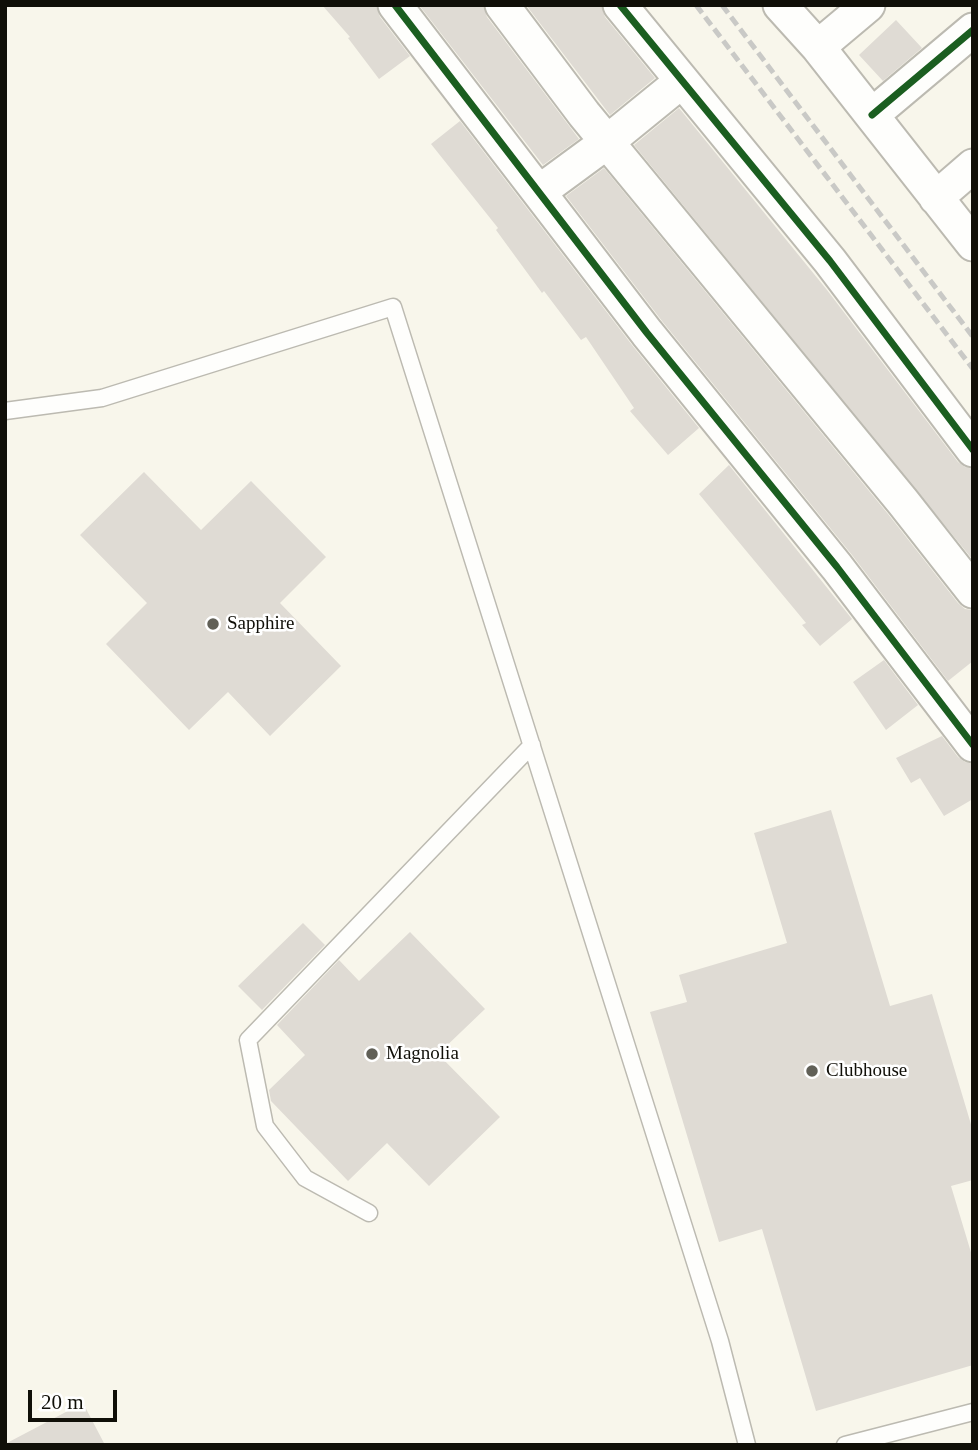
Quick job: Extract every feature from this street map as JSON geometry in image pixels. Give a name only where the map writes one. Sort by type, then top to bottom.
[{"type":"street","points":[[395,5],[646,333],[837,567],[973,745]]},
{"type":"street","points":[[502,5],[607,142],[903,502],[973,592]]},
{"type":"street","points":[[620,5],[830,261],[973,450]]},
{"type":"street","points":[[780,5],[818,47],[973,244]]},
{"type":"street","points":[[818,47],[868,5]]},
{"type":"street","points":[[872,115],[973,30]]},
{"type":"street","points":[[538,192],[607,142],[682,81]]},
{"type":"street","points":[[936,198],[973,166]]},
{"type":"lane","points":[[5,411],[102,398],[393,307],[720,1341],[747,1445]]},
{"type":"lane","points":[[369,1213],[305,1178],[265,1126],[248,1040],[532,745]]},
{"type":"lane","points":[[845,1445],[973,1412]]},
{"type":"building","points":[[322,5],[376,5],[380,17],[410,56],[379,79],[348,38],[350,37]]},
{"type":"building","points":[[419,5],[483,5],[487,17],[579,139],[543,165]]},
{"type":"building","points":[[526,5],[601,5],[605,17],[655,78],[610,115]]},
{"type":"building","points":[[896,20],[922,48],[883,81],[859,55]]},
{"type":"building","points":[[679,108],[827,290],[958,462],[973,469],[973,560],[634,145]]},
{"type":"building","points":[[460,121],[699,428],[668,455],[630,411],[634,408],[586,337],[581,340],[544,291],[542,293],[496,230],[498,228],[431,144]]},
{"type":"building","points":[[604,168],[958,603],[965,609],[973,610],[973,661],[948,681],[852,555],[662,321],[566,196]]},
{"type":"building","points":[[729,465],[852,619],[820,646],[802,625],[806,623],[699,494]]},
{"type":"building","name":"Sapphire","points":[[144,472],[201,530],[251,481],[326,557],[280,603],[341,666],[270,736],[228,692],[189,730],[106,644],[147,603],[80,535]]},
{"type":"building","points":[[884,660],[918,705],[886,730],[853,682]]},
{"type":"building","points":[[942,736],[958,757],[973,764],[973,799],[944,816],[920,778],[911,783],[896,758]]},
{"type":"building","name":"Clubhouse","points":[[831,810],[890,1006],[932,994],[973,1131],[973,1180],[951,1186],[973,1259],[973,1365],[816,1411],[762,1229],[719,1242],[650,1012],[687,1002],[679,975],[787,943],[754,833]]},
{"type":"building","points":[[303,923],[325,945],[262,1010],[238,986]]},
{"type":"building","name":"Magnolia","points":[[410,932],[485,1009],[438,1054],[500,1117],[429,1186],[387,1143],[348,1181],[271,1101],[269,1090],[305,1055],[277,1025],[339,960],[359,981]]},
{"type":"building","points":[[83,1403],[105,1445],[5,1445],[5,1444]]},
{"type":"railway","points":[[696,5],[973,369]]},
{"type":"railway","points":[[722,5],[973,337]]},
{"type":"cycle path","points":[[395,5],[647,333],[837,567],[973,745]]},
{"type":"cycle path","points":[[620,5],[830,261],[973,450]]},
{"type":"cycle path","points":[[872,115],[973,30]]},
{"type":"place","name":"Sapphire","points":[[213,624]]},
{"type":"place","name":"Magnolia","points":[[372,1054]]},
{"type":"place","name":"Clubhouse","points":[[812,1071]]}]
